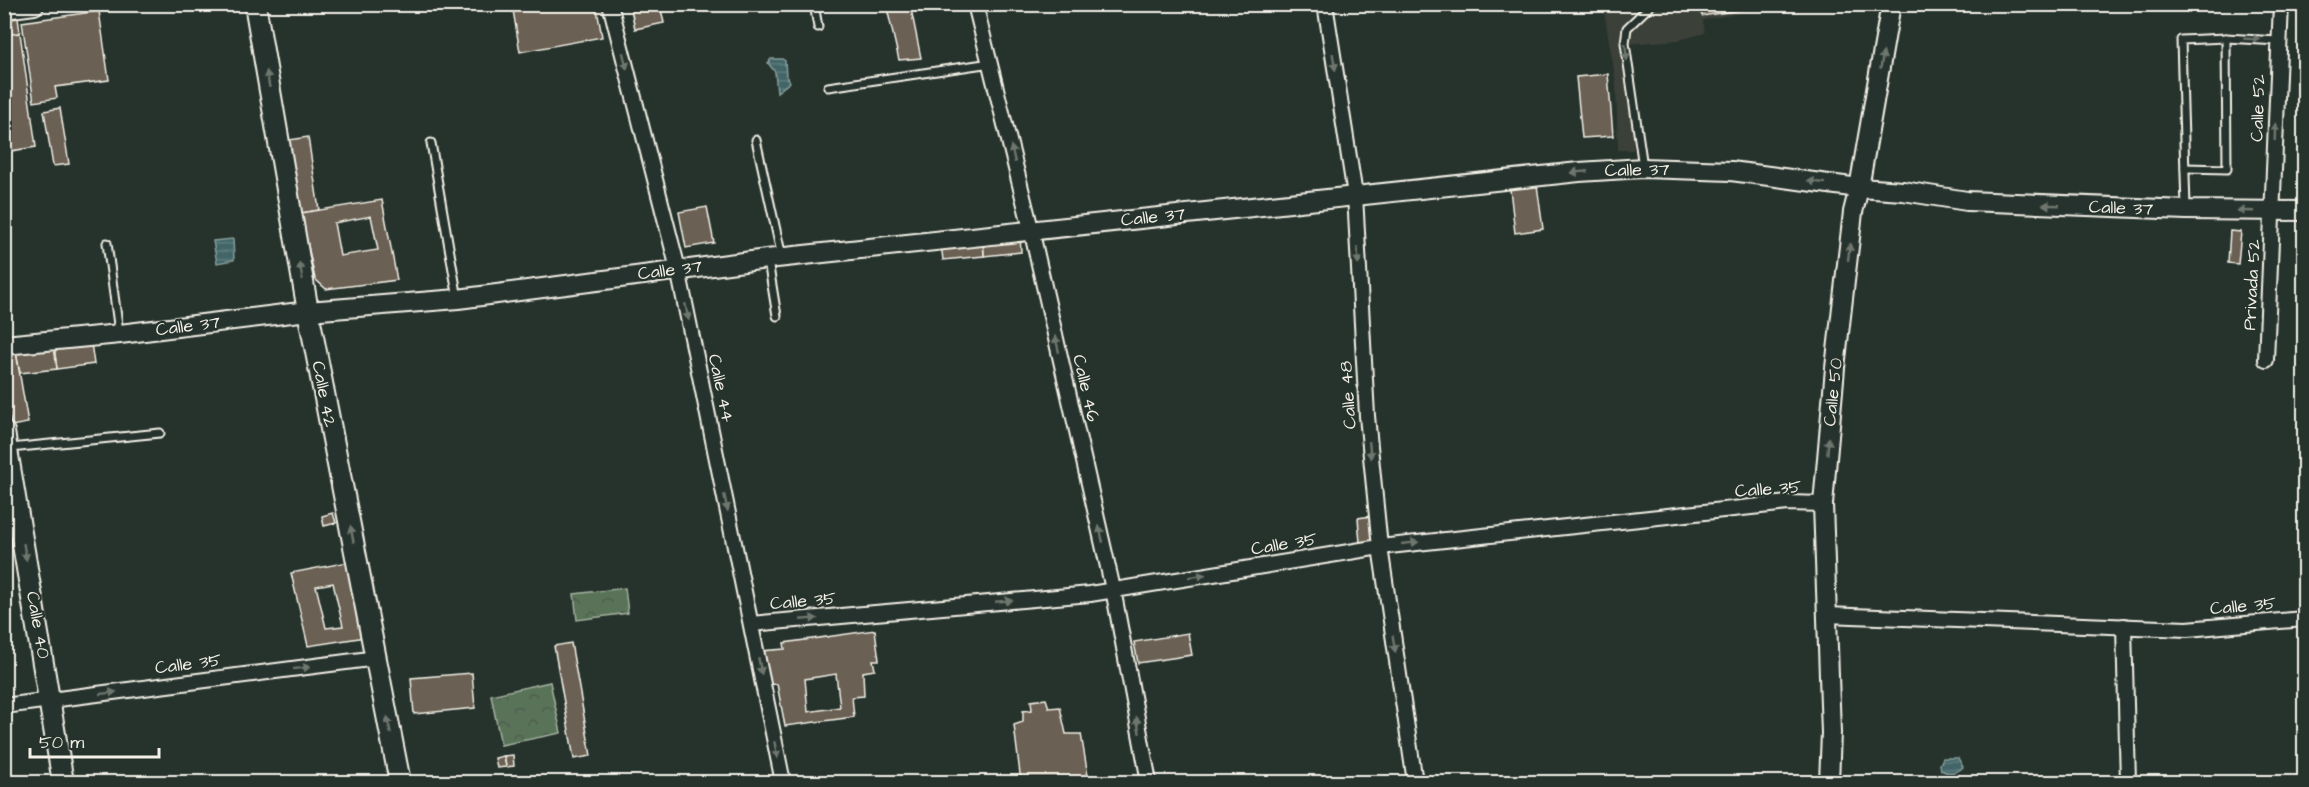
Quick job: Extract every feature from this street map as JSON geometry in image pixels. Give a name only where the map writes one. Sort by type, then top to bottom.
[{"type":"main road","points":[[4,8],[34,4]]},
{"type":"main road","name":"Calle 42","points":[[255,4],[308,312],[400,783]]},
{"type":"main road","name":"Calle 40","points":[[6,440],[63,783]]},
{"type":"street","name":"Calle 44","points":[[610,4],[678,269],[783,783]]},
{"type":"street","name":"Calle 46","points":[[975,4],[1031,230],[1113,589],[1149,783]]},
{"type":"street","name":"Calle 48","points":[[1325,4],[1355,195],[1366,416],[1380,547],[1415,783]]},
{"type":"street","name":"Calle 50","points":[[1829,783],[1832,733],[1823,504],[1835,368],[1853,212],[1860,188],[1892,4]]},
{"type":"street","name":"Calle 52","points":[[2273,212],[2281,4]]},
{"type":"street","name":"Calle 37","points":[[4,345],[308,312],[458,299],[678,269],[1355,195],[1579,172],[1643,168],[1731,171],[1860,188],[1903,191],[1967,201],[2186,210],[2304,211]]},
{"type":"street","name":"Privada 52","points":[[2266,360],[2273,212]]},
{"type":"street","name":"Calle 35","points":[[751,624],[1089,594],[1380,547],[1788,503],[1823,504]]},
{"type":"street","name":"Calle 35","points":[[1826,615],[2187,629],[2304,619]]},
{"type":"street","points":[[2124,626],[2128,783]]},
{"type":"street","name":"Calle 35","points":[[4,706],[377,658]]},
{"type":"lane","points":[[814,4],[818,27]]},
{"type":"lane","points":[[1643,168],[1625,43],[1627,28],[1652,4]]},
{"type":"lane","points":[[2185,168],[2228,169],[2226,38]]},
{"type":"lane","points":[[2186,210],[2181,40],[2226,38],[2278,41]]},
{"type":"lane","points":[[828,87],[991,63]]},
{"type":"lane","points":[[756,140],[775,258],[777,316]]},
{"type":"lane","points":[[431,143],[458,299]]},
{"type":"lane","points":[[106,243],[120,334]]},
{"type":"lane","points":[[6,440],[160,433]]},
{"type":"shaded area","points":[[1603,5],[1786,5],[1703,20],[1705,33],[1679,40],[1628,44],[1634,105],[1633,150],[1618,150],[1616,83]]},
{"type":"green space","points":[[625,588],[628,613],[577,620],[574,594]]},
{"type":"green space","points":[[550,682],[561,733],[501,745],[491,695]]},
{"type":"water","points":[[771,59],[785,61],[786,76],[790,82],[777,92],[775,72],[768,63]]},
{"type":"water","points":[[233,239],[234,260],[217,263],[213,241]]},
{"type":"water","points":[[1943,758],[1958,758],[1963,767],[1955,772],[1941,770],[1940,764]]},
{"type":"building","points":[[512,4],[596,4],[602,37],[520,52]]},
{"type":"building","points":[[630,4],[660,4],[664,23],[635,29]]},
{"type":"building","points":[[886,4],[910,4],[921,58],[899,60]]},
{"type":"building","points":[[1699,4],[1779,4],[1702,16]]},
{"type":"building","points":[[99,11],[109,80],[55,87],[57,98],[34,102],[22,22]]},
{"type":"building","points":[[18,18],[20,33],[4,35],[4,20]]},
{"type":"building","points":[[20,33],[36,147],[4,152],[4,35]]},
{"type":"building","points":[[1608,74],[1613,136],[1582,138],[1576,77]]},
{"type":"building","points":[[60,108],[69,164],[53,166],[44,111]]},
{"type":"building","points":[[308,137],[319,210],[301,213],[289,140]]},
{"type":"building","points":[[1537,185],[1543,229],[1515,233],[1510,189]]},
{"type":"building","points":[[382,200],[397,280],[326,289],[315,279],[301,213]],"holes":[[[371,216],[378,250],[340,256],[334,223]]]},
{"type":"building","points":[[707,207],[714,243],[686,248],[679,212]]},
{"type":"building","points":[[2230,231],[2241,232],[2238,264],[2228,263]]},
{"type":"building","points":[[1020,236],[1021,252],[984,256],[983,240]]},
{"type":"building","points":[[983,240],[984,256],[943,260],[941,244]]},
{"type":"building","points":[[91,343],[94,364],[57,369],[54,347]]},
{"type":"building","points":[[54,347],[57,369],[20,373],[16,352]]},
{"type":"building","points":[[16,352],[28,423],[11,426],[4,388],[4,354]]},
{"type":"building","points":[[333,513],[336,523],[324,526],[322,516]]},
{"type":"building","points":[[1371,516],[1374,541],[1360,543],[1358,518]]},
{"type":"building","points":[[348,562],[364,633],[359,638],[308,646],[291,573]],"holes":[[[333,583],[343,626],[326,628],[316,586]]]},
{"type":"building","points":[[875,630],[879,660],[873,660],[875,670],[863,672],[864,696],[852,697],[854,717],[785,726],[777,684],[766,685],[760,651],[785,649],[784,643]],"holes":[[[836,674],[840,707],[808,712],[805,679]]]},
{"type":"building","points":[[1188,633],[1192,655],[1138,663],[1134,642]]},
{"type":"building","points":[[571,643],[591,756],[574,759],[554,646]]},
{"type":"building","points":[[472,673],[475,708],[414,714],[411,678]]},
{"type":"building","points":[[1046,699],[1049,708],[1060,707],[1066,734],[1081,734],[1089,782],[1021,782],[1014,725],[1023,722],[1023,711],[1032,710],[1031,701]]},
{"type":"building","points":[[513,755],[514,766],[506,767],[504,756]]},
{"type":"building","points":[[504,756],[506,767],[497,768],[495,758]]}]
